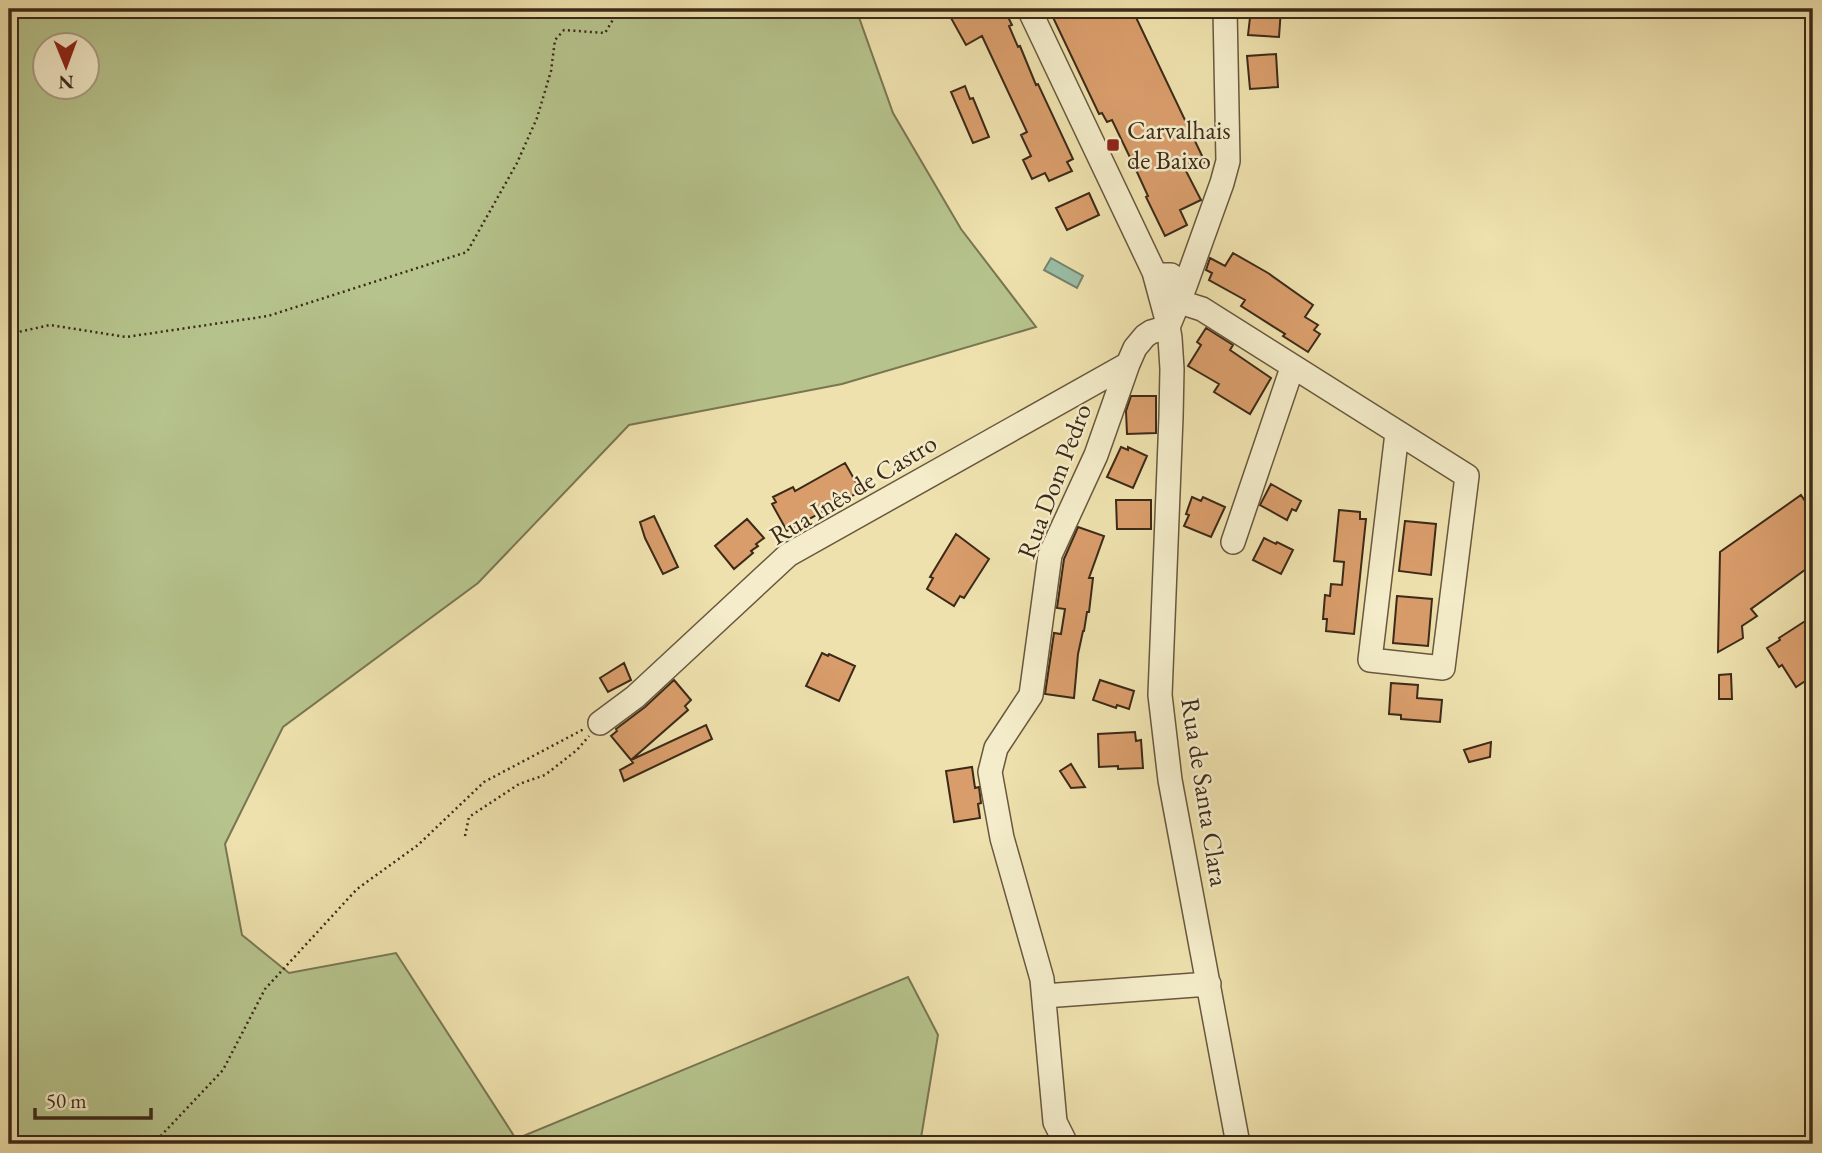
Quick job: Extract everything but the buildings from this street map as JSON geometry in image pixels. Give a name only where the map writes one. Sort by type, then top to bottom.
[{"type":"street","name":"Rua de Santa Clara","points":[[1029,9],[1155,275],[1175,308],[1160,695],[1170,780],[1238,1144]]},
{"type":"street","points":[[1175,308],[1223,183],[1228,161],[1225,9]]},
{"type":"street","points":[[1155,275],[1171,275],[1175,308]]},
{"type":"street","points":[[1175,308],[1202,309],[1467,476],[1443,668],[1370,660],[1397,433]]},
{"type":"street","name":"Rua Dom Pedro","points":[[1066,1144],[1055,1122],[1042,979],[1002,838],[990,772],[996,748],[1031,695],[1050,555],[1096,456],[1135,348],[1175,308]]},
{"type":"street","name":"Rua Inês de Castro","points":[[600,723],[635,697],[788,555],[1128,364]]},
{"type":"street","points":[[1233,542],[1292,368]]},
{"type":"street","points":[[1044,996],[1209,984]]},
{"type":"path","points":[[9,334],[50,325],[126,337],[268,316],[467,251],[517,163],[537,118],[551,71],[555,40],[564,30],[605,33],[616,9]]},
{"type":"path","points":[[465,836],[469,817],[519,784],[545,775],[577,750],[600,723]]},
{"type":"path","points":[[153,1144],[223,1070],[265,989],[356,889],[418,845],[484,782],[577,731],[600,723]]},
{"type":"path","points":[[9,1118],[23,1144]]},
{"type":"shaded area","points":[[9,9],[856,9],[893,113],[961,229],[1036,327],[842,384],[629,425],[478,583],[283,727],[225,844],[242,935],[289,973],[396,953],[516,1139],[908,977],[938,1035],[920,1144],[9,1144]]},
{"type":"shaded area","points":[[1051,258],[1083,276],[1077,288],[1044,270]]},
{"type":"place","name":"Carvalhais de Baixo","points":[[1113,145]]}]
